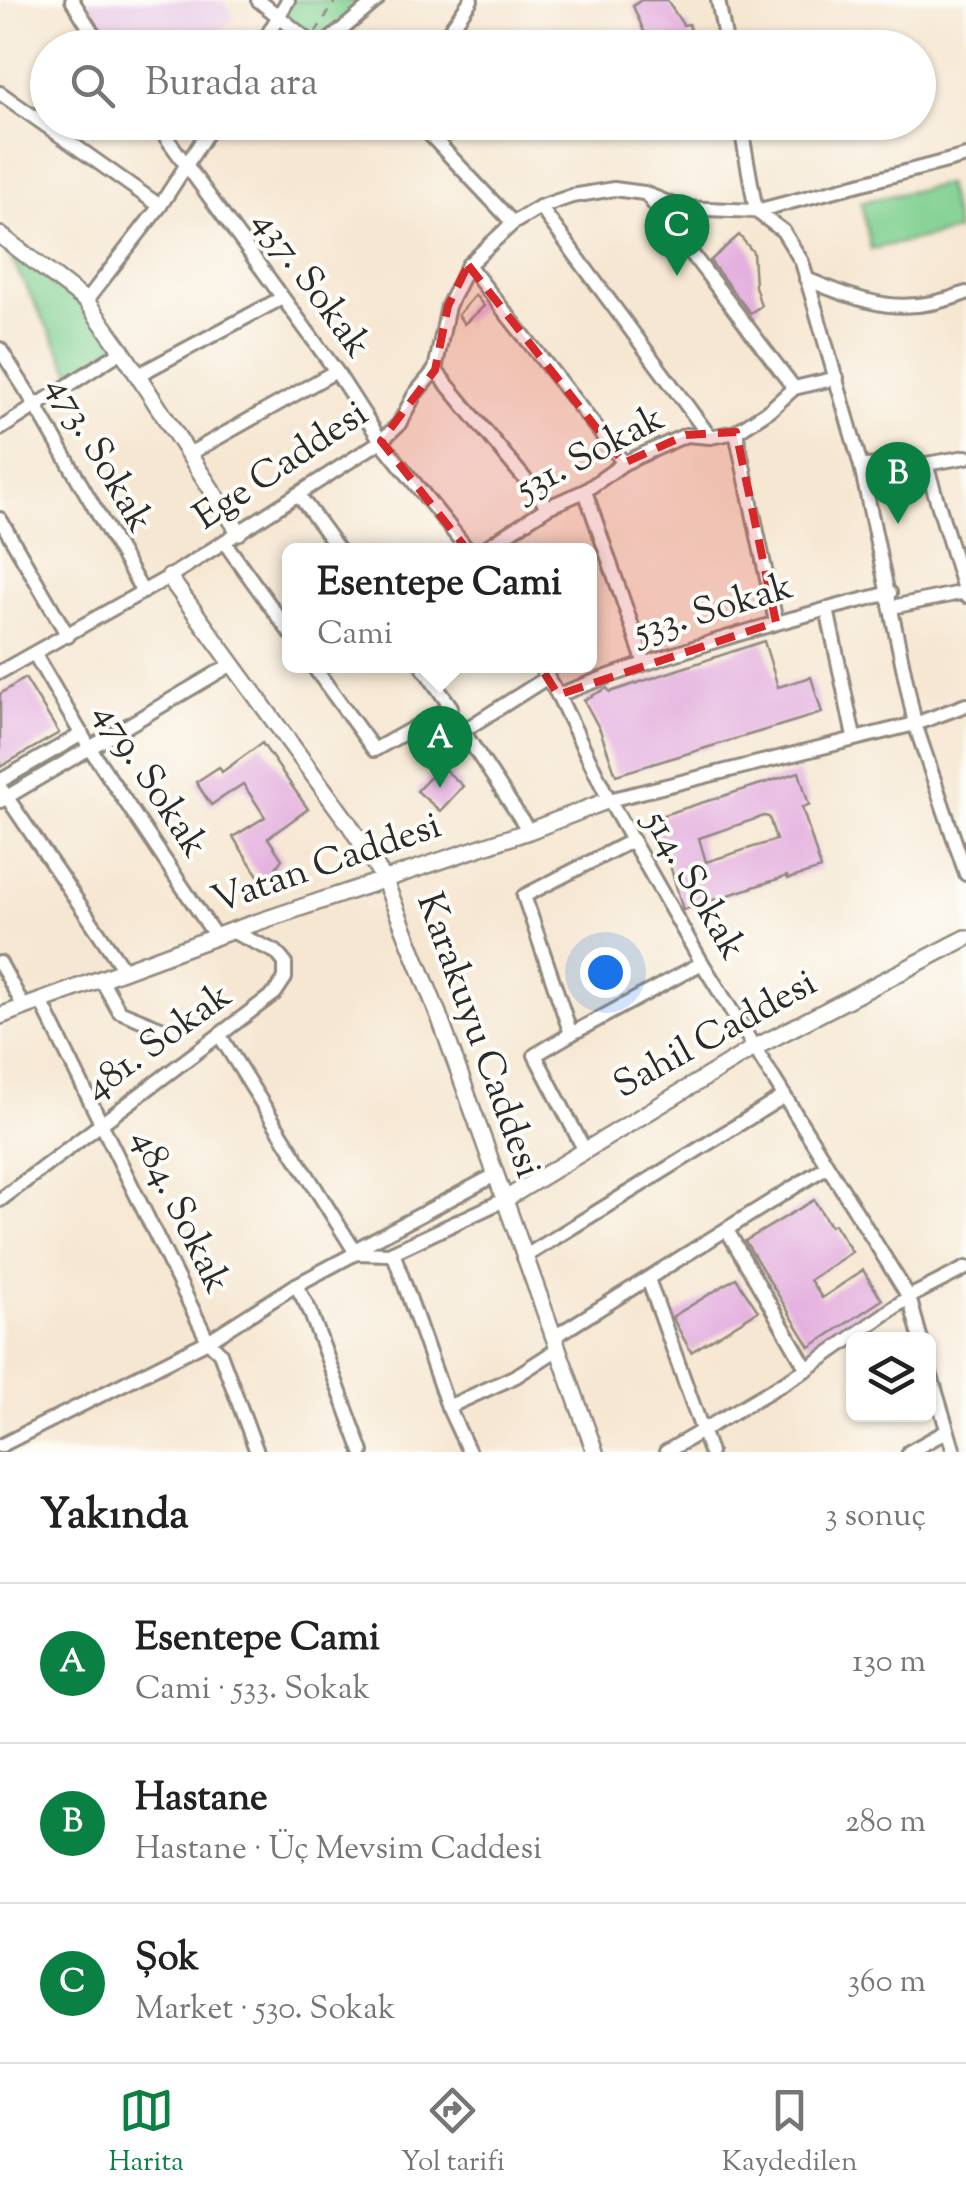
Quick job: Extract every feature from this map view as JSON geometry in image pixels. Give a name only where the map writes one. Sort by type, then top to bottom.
[{"type":"street","points":[[72,0],[91,30]]},
{"type":"street","points":[[258,0],[294,30]]},
{"type":"street","points":[[271,30],[288,0]]},
{"type":"street","points":[[337,30],[377,0]]},
{"type":"street","points":[[449,30],[470,0]]},
{"type":"street","points":[[718,0],[724,30]]},
{"type":"street","points":[[0,94],[30,112]]},
{"type":"street","points":[[72,140],[160,206]]},
{"type":"street","name":"437. Sokak","points":[[168,140],[336,371],[381,441]]},
{"type":"street","points":[[86,301],[160,206],[203,140]]},
{"type":"street","points":[[435,140],[513,223]]},
{"type":"street","points":[[743,140],[756,211],[783,231],[802,262],[861,466],[915,724],[966,874]]},
{"type":"street","name":"Ege Caddesi","points":[[0,672],[169,577],[381,441],[398,424],[434,370],[448,306],[468,265],[513,223],[540,207],[572,196],[614,189],[644,192],[680,208],[756,211],[966,156]]},
{"type":"street","points":[[644,192],[794,388]]},
{"type":"street","points":[[540,207],[710,437]]},
{"type":"street","points":[[0,235],[86,301],[239,532]]},
{"type":"street","points":[[468,265],[624,463]]},
{"type":"street","points":[[806,278],[869,304],[933,306],[966,293]]},
{"type":"street","points":[[138,375],[282,298]]},
{"type":"street","name":"473. Sokak","points":[[0,349],[143,592]]},
{"type":"street","points":[[0,429],[122,352]]},
{"type":"street","points":[[434,370],[548,508]]},
{"type":"street","points":[[189,454],[336,371]]},
{"type":"street","name":"531. Sokak","points":[[493,543],[548,508],[585,491],[624,463],[686,435],[710,437],[736,432],[794,388],[837,378]]},
{"type":"street","points":[[736,432],[776,622]]},
{"type":"street","points":[[381,441],[462,543]]},
{"type":"street","points":[[861,466],[926,464],[966,457]]},
{"type":"street","points":[[926,464],[966,594]]},
{"type":"street","points":[[585,491],[644,662]]},
{"type":"street","points":[[298,494],[333,543]]},
{"type":"street","points":[[0,519],[68,636]]},
{"type":"street","points":[[224,542],[282,622]]},
{"type":"street","name":"Karakuyu Caddesi","points":[[169,577],[350,824],[384,879],[439,1016],[595,1452]]},
{"type":"street","name":"533. Sokak","points":[[558,695],[644,662],[827,608],[966,594]]},
{"type":"street","points":[[827,608],[854,737]]},
{"type":"street","name":"479. Sokak","points":[[36,655],[89,747],[223,934]]},
{"type":"street","points":[[2,791],[89,747],[232,664]]},
{"type":"street","points":[[318,673],[374,750],[451,707],[427,673]]},
{"type":"street","points":[[529,832],[463,730],[543,673]]},
{"type":"street","name":"514. Sokak","points":[[545,673],[610,800],[752,1049],[909,1298],[919,1332]]},
{"type":"street","name":"Vatan Caddesi","points":[[0,1016],[223,934],[529,832],[610,800],[915,724],[966,705]]},
{"type":"street","points":[[2,791],[82,734]]},
{"type":"street","points":[[2,791],[124,970]]},
{"type":"street","points":[[571,1034],[524,896],[634,840]]},
{"type":"street","name":"481. Sokak","points":[[0,1200],[259,1007],[284,978],[285,963],[276,952],[223,934]]},
{"type":"street","name":"Sahil Caddesi","points":[[504,1200],[752,1049],[966,938]]},
{"type":"street","points":[[0,963],[24,1007]]},
{"type":"street","points":[[584,1150],[536,1055],[702,963]]},
{"type":"street","points":[[102,979],[120,1011],[173,1033]]},
{"type":"street","name":"484. Sokak","points":[[41,1001],[208,1341],[220,1353],[257,1452]]},
{"type":"street","points":[[220,1036],[356,1253],[365,1256],[392,1252],[504,1200]]},
{"type":"street","points":[[524,1257],[783,1098]]},
{"type":"street","points":[[448,1406],[516,1376],[648,1278],[826,1167]]},
{"type":"street","points":[[0,1446],[208,1341],[296,1285],[356,1253],[360,1246],[495,1176]]},
{"type":"street","points":[[727,1230],[807,1369]]},
{"type":"street","points":[[392,1252],[448,1406],[469,1452]]},
{"type":"street","points":[[666,1452],[807,1369],[909,1298],[966,1268]]},
{"type":"street","points":[[648,1278],[710,1452]]},
{"type":"street","points":[[296,1285],[310,1311],[362,1452]]},
{"type":"street","points":[[936,1393],[954,1452]]},
{"type":"street","points":[[910,1452],[947,1431]]},
{"type":"path","points":[[323,30],[336,0]]},
{"type":"highlighted area","points":[[468,265],[624,463],[686,435],[736,432],[776,622],[558,695],[473,557],[381,441],[435,370],[448,306]]},
{"type":"shaded area","points":[[86,0],[222,0],[235,19],[222,30],[106,30]]},
{"type":"green space","points":[[288,0],[377,0],[341,30],[295,30],[278,18]]},
{"type":"green space","points":[[946,184],[957,231],[871,249],[861,202]]},
{"type":"green space","points":[[0,238],[88,298],[122,351],[76,381]]},
{"type":"building","points":[[641,0],[667,0],[690,30],[643,30],[633,6]]},
{"type":"building","points":[[739,235],[753,252],[755,286],[761,306],[750,313],[710,261]]},
{"type":"building","points":[[475,295],[484,306],[464,324],[458,315]]},
{"type":"building","points":[[764,641],[778,687],[811,677],[822,713],[616,775],[584,700],[607,688],[610,692]]},
{"type":"building","points":[[25,678],[59,733],[0,767],[0,694]]},
{"type":"building","points":[[262,743],[308,809],[268,838],[282,859],[272,874],[261,880],[233,837],[265,817],[256,803],[243,784],[211,805],[196,782],[219,767],[222,772]]},
{"type":"building","points":[[441,766],[463,786],[440,811],[417,791]]},
{"type":"building","points":[[799,772],[809,805],[802,807],[821,869],[683,910],[665,848],[656,850],[647,820]],"holes":[[[769,817],[776,840],[706,862],[699,838]]]},
{"type":"building","points":[[814,1200],[852,1252],[810,1280],[822,1298],[863,1270],[882,1300],[810,1347],[745,1241]]},
{"type":"building","points":[[736,1278],[758,1311],[691,1352],[672,1317]]},
{"type":"place","name":"Şok","points":[[677,276]]},
{"type":"place","name":"Hastane","points":[[898,524]]},
{"type":"place","name":"Esentepe Cami","points":[[440,788]]}]
